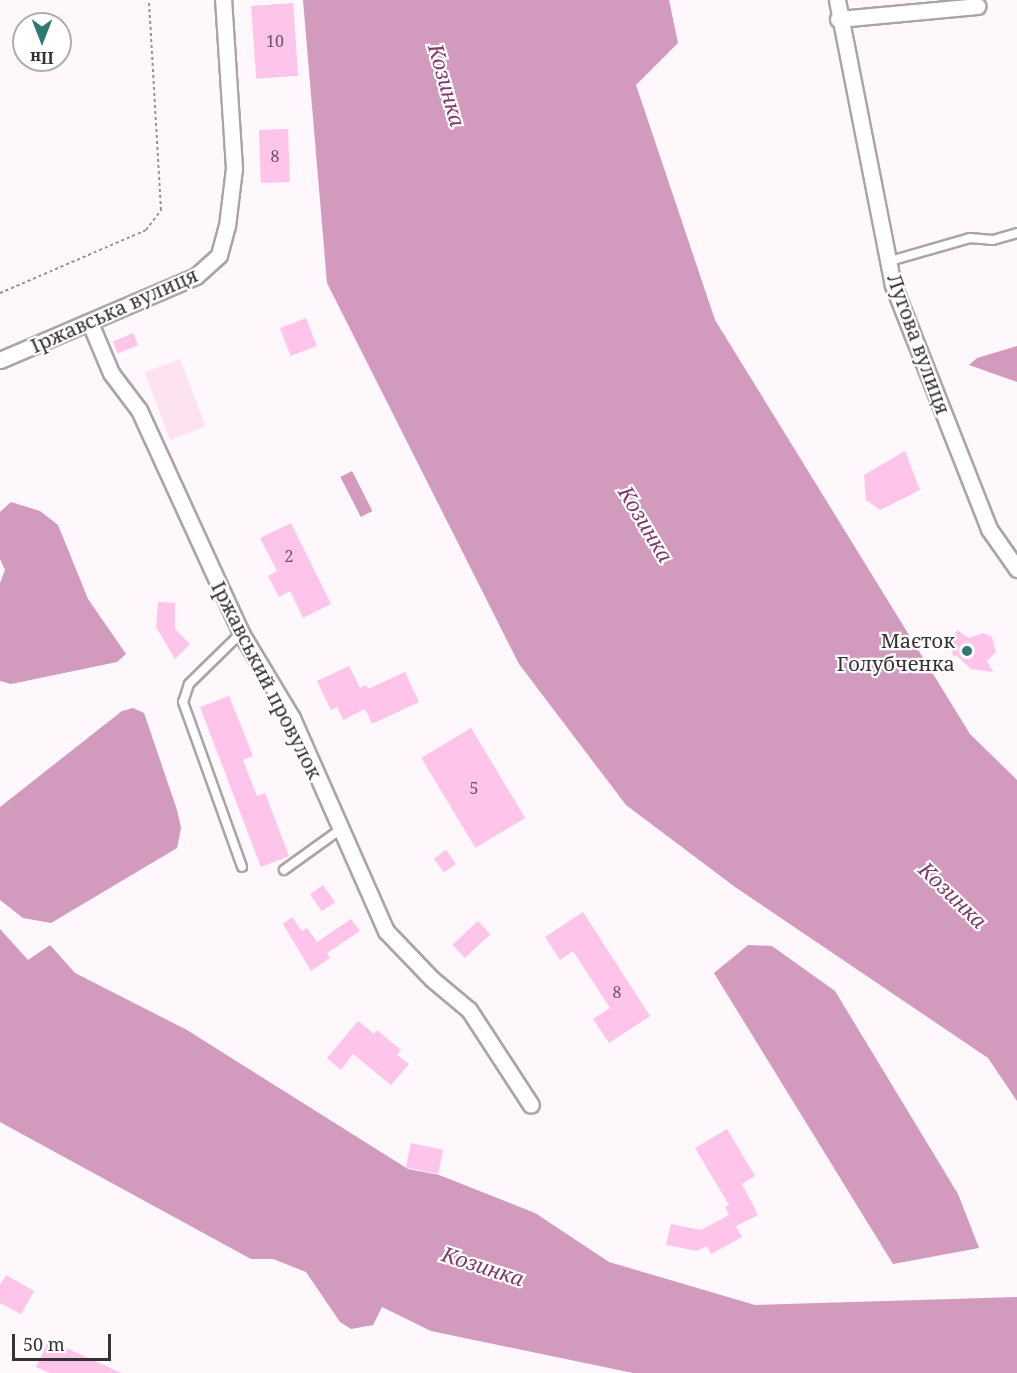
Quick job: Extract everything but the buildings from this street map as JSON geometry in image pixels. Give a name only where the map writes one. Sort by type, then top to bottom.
[{"type":"street","name":"Іржавська вулиця","points":[[0,360],[196,276],[219,255],[227,226],[234,168],[223,0]]},
{"type":"street","name":"Лугова вулиця","points":[[837,0],[838,19],[890,261],[893,285],[990,529],[1017,569]]},
{"type":"street","points":[[838,19],[977,6]]},
{"type":"street","name":"Іржавський провулок","points":[[90,323],[111,373],[139,410],[241,633],[292,718],[386,931],[432,980],[469,1010],[531,1106]]},
{"type":"lane","points":[[890,261],[970,238],[993,240],[1017,233]]},
{"type":"lane","points":[[241,633],[189,684],[183,702],[242,867]]},
{"type":"lane","points":[[284,870],[341,829]]},
{"type":"path","points":[[0,293],[146,230],[161,210],[148,0]]},
{"type":"shaded area","points":[[180,359],[206,426],[170,440],[145,373]]},
{"type":"water","name":"Козинка","points":[[303,0],[669,0],[678,43],[636,85],[715,320],[970,734],[1017,780],[1017,1101],[988,1058],[735,887],[626,805],[519,664],[327,283]]},
{"type":"water","points":[[1017,346],[1017,382],[969,365],[977,358]]},
{"type":"water","points":[[352,471],[372,511],[361,517],[340,477]]},
{"type":"water","points":[[11,502],[40,511],[58,525],[88,599],[126,654],[117,662],[11,684],[0,681],[0,583],[5,570],[0,559],[0,512]]},
{"type":"water","points":[[133,708],[144,713],[177,810],[181,828],[177,848],[51,923],[23,918],[0,900],[0,807],[122,711]]},
{"type":"water","name":"Козинка","points":[[0,929],[28,960],[50,945],[75,973],[187,1030],[408,1169],[439,1175],[535,1213],[609,1262],[755,1305],[1017,1297],[1017,1373],[633,1373],[431,1331],[382,1307],[373,1325],[351,1329],[340,1322],[306,1272],[273,1259],[251,1259],[0,1122]]},
{"type":"water","points":[[748,945],[772,946],[835,991],[958,1194],[979,1248],[893,1264],[714,973]]},
{"type":"place","name":"Маєток Голубченка","points":[[967,651]]}]
